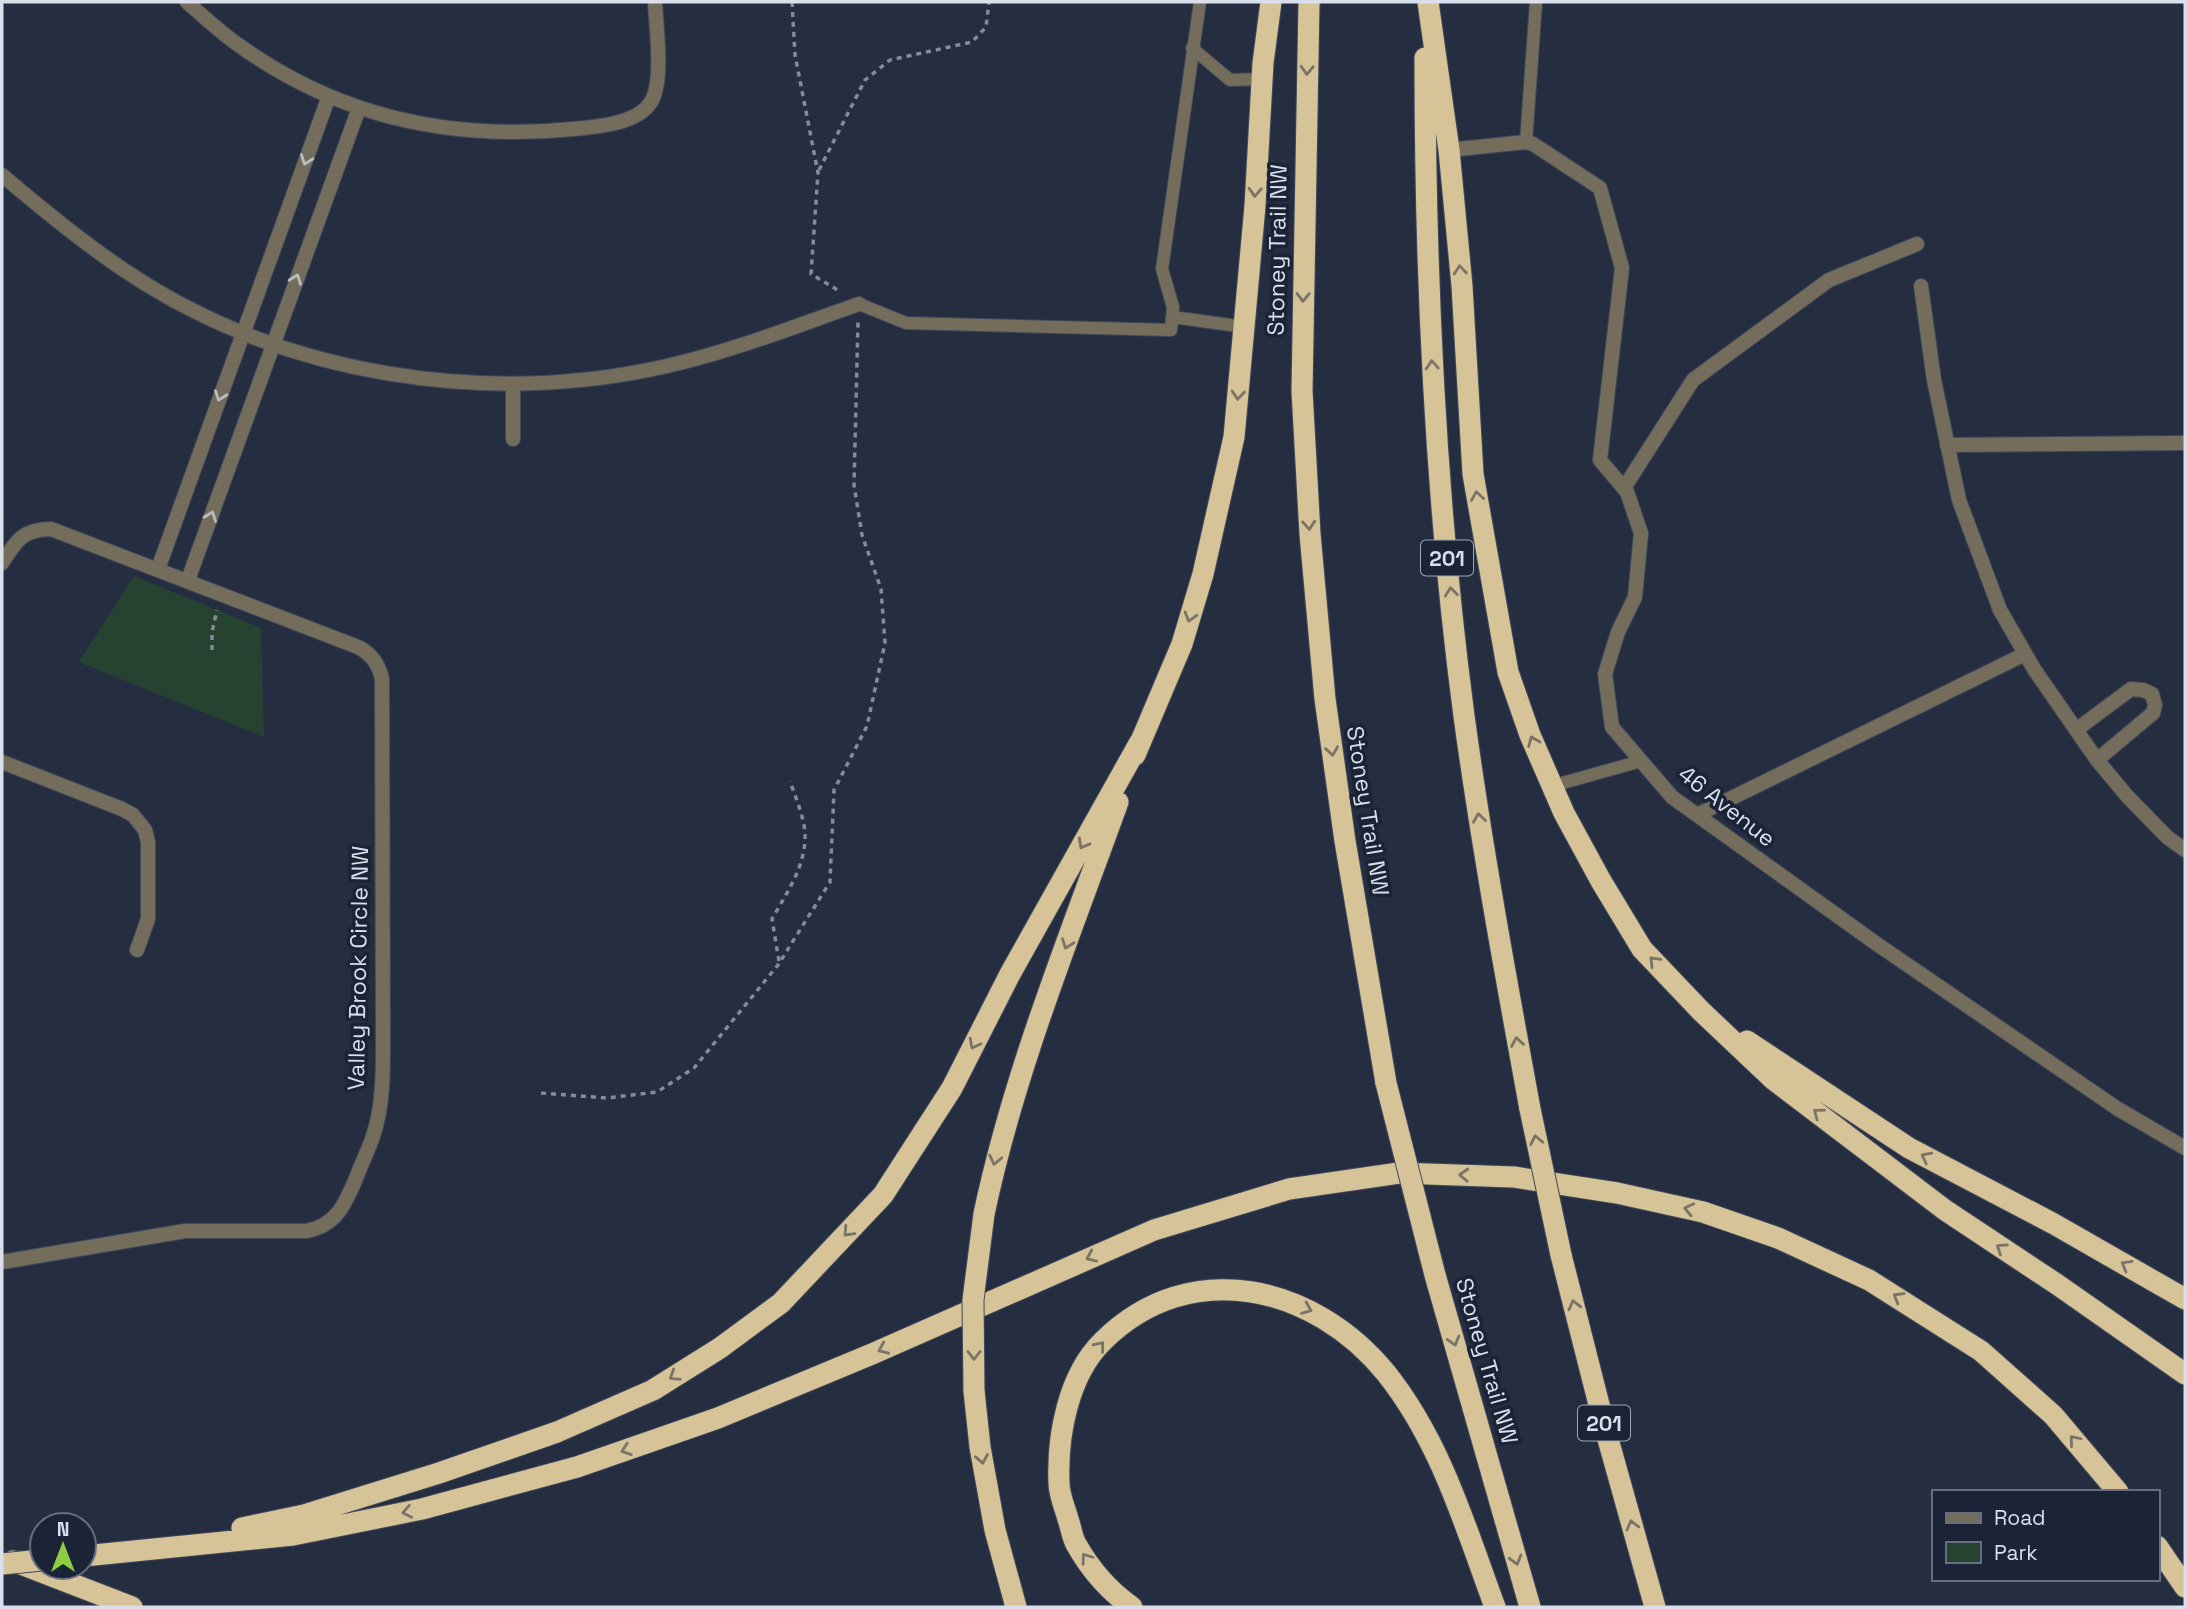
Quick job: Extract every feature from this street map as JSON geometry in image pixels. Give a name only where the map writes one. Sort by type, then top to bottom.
[{"type":"highway","points":[[1016,1607],[995,1530],[980,1447],[974,1391],[974,1300],[984,1214],[1012,1096],[1140,742],[1182,644],[1203,575],[1234,437],[1245,327],[1262,79],[1271,2]]},
{"type":"highway","name":"Stoney Trail NW","points":[[1309,2],[1302,391],[1310,534],[1325,699],[1345,841],[1387,1083],[1435,1275],[1527,1598]]},
{"type":"highway","points":[[1427,2],[1449,150],[1462,286],[1473,474],[1508,673],[1530,736],[1552,786],[1595,870],[1642,949],[1701,1011],[1774,1080],[1945,1210],[2185,1374]]},
{"type":"highway","name":"201","points":[[1427,2],[1428,300],[1444,524],[1464,714],[1489,890],[1530,1109],[1561,1255],[1653,1599]]},
{"type":"highway","points":[[124,1553],[304,1515],[439,1474],[557,1432],[653,1390],[720,1348],[782,1303],[883,1195],[945,1099],[1010,974],[1140,742]]},
{"type":"highway","points":[[1701,1011],[1909,1148],[2054,1224],[2185,1299]]},
{"type":"highway","points":[[98,1555],[293,1535],[422,1509],[577,1466],[718,1418],[872,1354],[1154,1230],[1289,1189],[1399,1173],[1514,1177],[1617,1193],[1703,1212],[1778,1238],[1869,1280],[1981,1351],[2053,1415],[2116,1490]]},
{"type":"highway","points":[[1132,1607],[1112,1593],[1075,1543],[1059,1486],[1061,1437],[1073,1385],[1102,1342],[1141,1311],[1177,1294],[1234,1289],[1275,1297],[1318,1313],[1354,1340],[1385,1372],[1416,1414],[1451,1485],[1492,1599]]},
{"type":"highway","points":[[2159,1549],[2185,1587]]},
{"type":"highway","points":[[2,1557],[132,1607]]},
{"type":"highway","points":[[2,1564],[28,1561]]},
{"type":"street","points":[[187,2],[241,47],[304,85],[359,108],[427,126],[485,133],[523,134],[571,129],[633,117],[647,107],[657,88],[655,2]]},
{"type":"street","points":[[158,569],[329,96]]},
{"type":"street","points":[[188,580],[359,108]]},
{"type":"street","points":[[1449,150],[1526,142]]},
{"type":"street","name":"46 Avenue","points":[[1526,142],[1600,188],[1622,268],[1601,460],[1624,488],[1641,533],[1635,597],[1618,632],[1605,674],[1612,727],[1672,797],[1874,942],[2107,1102],[2185,1148]]},
{"type":"street","points":[[2,175],[57,221],[127,272],[171,298],[273,343],[343,364],[399,376],[513,384],[591,380],[665,367],[765,337],[859,304]]},
{"type":"street","points":[[1624,488],[1693,380],[1829,280],[1917,244]]},
{"type":"street","points":[[1921,286],[1934,380],[1959,500],[2000,610],[2025,654],[2097,760],[2143,812],[2185,850]]},
{"type":"street","points":[[513,384],[513,439]]},
{"type":"street","points":[[1947,445],[2185,443]]},
{"type":"street","name":"Valley Brook Circle NW","points":[[2,564],[24,534],[32,530],[51,528],[366,651],[380,671],[382,679],[383,1034],[383,1080],[374,1134],[348,1199],[337,1216],[316,1230],[185,1231],[2,1262]]},
{"type":"street","points":[[1697,814],[2025,654]]},
{"type":"street","points":[[2076,730],[2131,689],[2151,694],[2155,705],[2153,713],[2097,760]]},
{"type":"street","points":[[2,762],[122,810],[133,816],[145,830],[148,842],[148,919],[137,950]]},
{"type":"lane","points":[[859,304],[906,323],[1171,330],[1173,307],[1162,269],[1200,2]]},
{"type":"lane","points":[[1526,142],[1536,2]]},
{"type":"lane","points":[[1192,48],[1230,80],[1262,79]]},
{"type":"lane","points":[[1172,317],[1245,327]]},
{"type":"lane","points":[[1552,786],[1641,761]]},
{"type":"path","points":[[541,1093],[607,1098],[656,1092],[694,1068],[780,963],[831,882],[834,790],[867,726],[885,643],[881,589],[862,536],[855,485],[859,304],[811,274],[818,173],[795,55],[792,2]]},
{"type":"path","points":[[818,173],[865,80],[890,60],[972,43],[986,27],[989,2]]},
{"type":"path","points":[[212,650],[212,632],[217,608]]},
{"type":"path","points":[[780,963],[772,919],[797,877],[806,838],[799,805],[790,781]]},
{"type":"green space","points":[[134,576],[261,628],[264,737],[79,662]]}]
